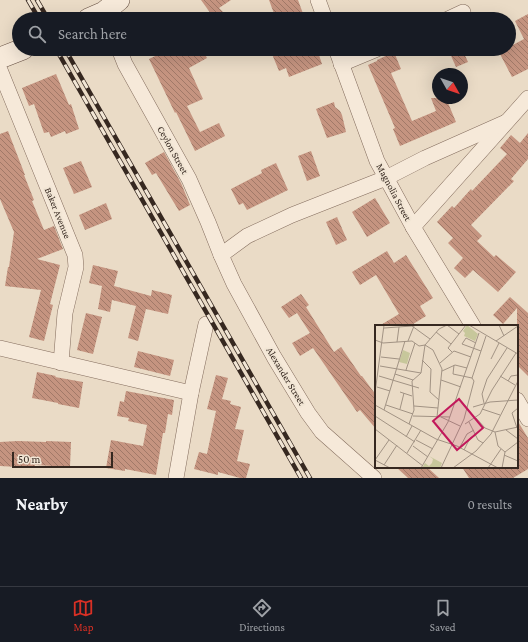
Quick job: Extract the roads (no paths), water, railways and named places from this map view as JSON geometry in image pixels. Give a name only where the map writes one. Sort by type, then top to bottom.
[{"type":"main road","points":[[0,58],[12,53]]},
{"type":"street","points":[[318,0],[322,12]]},
{"type":"street","name":"Ceylon Street","points":[[121,56],[189,179],[221,255]]},
{"type":"street","name":"Magnolia Street","points":[[338,56],[377,161],[413,227],[473,325]]},
{"type":"street","points":[[341,64],[360,56]]},
{"type":"street","name":"Baker Avenue","points":[[0,70],[75,254],[76,267],[66,313],[61,363]]},
{"type":"street","points":[[413,227],[528,98]]},
{"type":"street","points":[[221,255],[247,236],[292,214],[386,178],[425,158],[506,122]]},
{"type":"street","name":"Alexander Street","points":[[221,255],[234,284],[270,350],[308,413],[322,432],[374,478]]},
{"type":"street","points":[[176,478],[190,393],[206,324]]},
{"type":"street","points":[[0,348],[190,393]]},
{"type":"railway","points":[[28,0],[35,12]]},
{"type":"railway","points":[[37,0],[44,12]]},
{"type":"railway","points":[[60,56],[301,478]]},
{"type":"railway","points":[[69,56],[310,478]]}]
